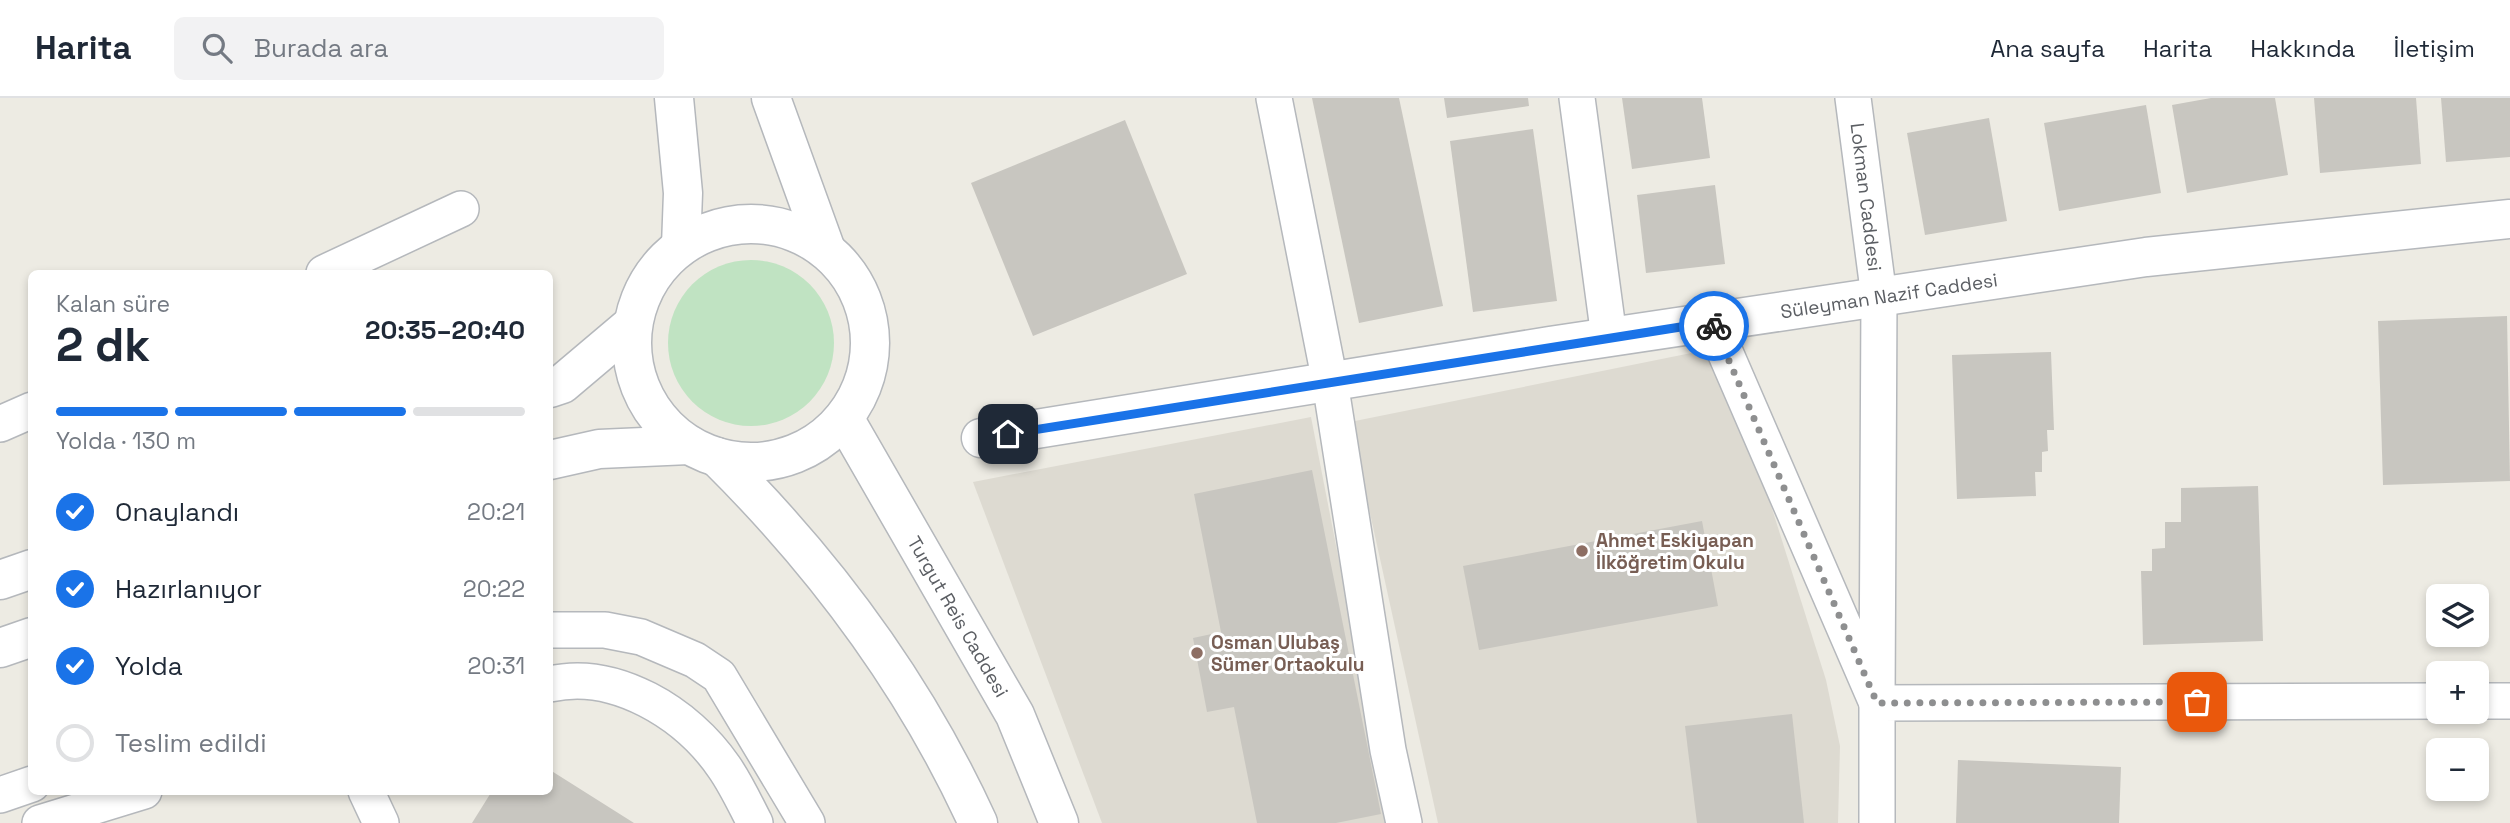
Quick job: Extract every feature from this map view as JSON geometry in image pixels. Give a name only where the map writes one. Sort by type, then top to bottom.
[{"type":"street","points":[[674,98],[683,193],[681,246]]},
{"type":"street","points":[[771,98],[826,250]]},
{"type":"street","points":[[1274,98],[1330,382],[1388,750],[1404,823]]},
{"type":"street","points":[[1577,98],[1609,337]]},
{"type":"street","name":"Lokman Caddesi","points":[[1853,98],[1879,297],[1877,823]]},
{"type":"street","points":[[330,270],[461,209]]},
{"type":"street","name":"Süleyman Nazif Caddesi","points":[[981,438],[1609,337],[2146,257],[2510,219]]},
{"type":"street","points":[[553,459],[599,449],[703,451],[748,463],[779,459],[815,444],[844,418],[865,377],[870,330],[856,285],[826,250],[792,231],[755,223],[724,226],[681,246],[649,280],[634,324],[635,371],[646,400],[665,425],[703,451],[794,538],[872,638],[910,697],[978,823]]},
{"type":"street","points":[[1712,322],[1877,703],[2426,701]]},
{"type":"street","points":[[553,387],[562,384],[634,324]]},
{"type":"street","name":"Turgut Reis Caddesi","points":[[844,418],[1015,715],[1059,823]]},
{"type":"street","points":[[0,580],[28,570]]},
{"type":"street","points":[[553,630],[605,630],[641,637],[687,655],[719,676],[807,823]]},
{"type":"street","points":[[0,648],[28,638]]},
{"type":"street","points":[[553,683],[570,679],[598,682],[625,690],[672,715],[692,730],[724,768],[755,823]]},
{"type":"street","points":[[2489,701],[2510,701]]},
{"type":"street","points":[[0,795],[28,785]]},
{"type":"street","points":[[40,823],[131,795]]},
{"type":"street","points":[[368,795],[381,823]]},
{"type":"shaded area","name":"Ahmet Eskiyapan İlköğretim Okulu","points":[[1721,347],[1826,680],[1840,746],[1838,823],[1438,823],[1350,422]]},
{"type":"shaded area","name":"Osman Ulubaş Sümer Ortaokulu","points":[[1311,417],[1390,823],[1102,823],[973,482]]},
{"type":"green space","points":[[751,260],[783,267],[797,274],[809,285],[820,297],[827,311],[834,343],[827,375],[820,389],[809,401],[797,412],[783,419],[751,426],[719,419],[705,412],[693,401],[682,389],[675,375],[668,343],[675,311],[682,297],[693,285],[705,274],[719,267]]},
{"type":"building","points":[[1312,98],[1399,98],[1443,306],[1359,323]]},
{"type":"building","points":[[1444,98],[1528,98],[1529,106],[1447,118]]},
{"type":"building","points":[[1622,98],[1702,98],[1710,158],[1632,169]]},
{"type":"building","points":[[2211,98],[2275,98],[2288,175],[2187,193],[2172,105]]},
{"type":"building","points":[[2314,98],[2416,98],[2421,164],[2320,173]]},
{"type":"building","points":[[2441,98],[2510,98],[2510,157],[2446,162]]},
{"type":"building","points":[[2146,105],[2161,193],[2059,211],[2044,123]]},
{"type":"building","points":[[1989,118],[2007,221],[1925,235],[1907,133]]},
{"type":"building","points":[[1125,120],[1187,274],[1033,336],[971,183]]},
{"type":"building","points":[[1533,129],[1557,301],[1473,312],[1450,141]]},
{"type":"building","points":[[1715,185],[1725,264],[1646,273],[1637,195]]},
{"type":"building","points":[[2507,316],[2510,481],[2383,485],[2378,321]]},
{"type":"building","points":[[2051,352],[2054,430],[2047,430],[2048,451],[2042,452],[2042,472],[2035,472],[2036,496],[1957,499],[1952,355]]},
{"type":"building","points":[[1312,470],[1381,814],[1336,823],[1257,823],[1234,707],[1207,712],[1193,638],[1221,632],[1194,494]]},
{"type":"building","points":[[2258,486],[2263,641],[2143,645],[2141,571],[2152,571],[2152,549],[2165,548],[2165,522],[2181,522],[2181,488]]},
{"type":"building","points":[[1702,521],[1718,606],[1479,650],[1463,566]]},
{"type":"building","points":[[1792,714],[1804,823],[1697,823],[1685,726]]},
{"type":"building","points":[[1958,760],[2121,767],[2119,823],[1956,823]]},
{"type":"building","points":[[553,772],[634,823],[472,823],[490,795],[553,795]]},
{"type":"way so far","points":[[1714,326],[1877,703],[2197,702]]},
{"type":"place","name":"Ahmet Eskiyapan İlköğretim Okulu","points":[[1582,551]]},
{"type":"place","name":"Osman Ulubaş Sümer Ortaokulu","points":[[1197,653]]},
{"type":"route","points":[[1008,434],[1550,346],[1712,322],[1714,326]]}]
